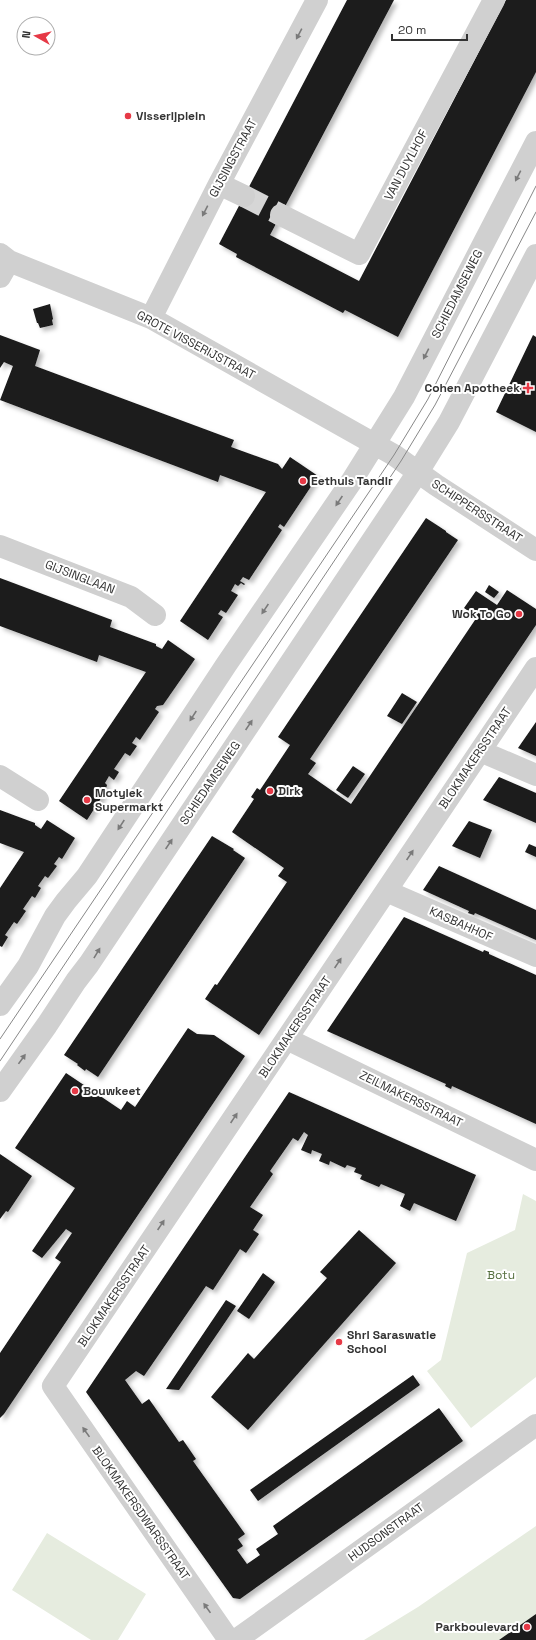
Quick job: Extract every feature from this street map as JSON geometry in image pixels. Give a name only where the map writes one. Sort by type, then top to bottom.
[{"type":"street","name":"GIJSINGSTRAAT","points":[[151,318],[219,184],[318,0]]},
{"type":"street","name":"VAN DUYLHOF","points":[[281,215],[359,254],[494,0]]},
{"type":"street","name":"SCHIEDAMSEWEG","points":[[0,1005],[28,966],[55,916],[87,876],[226,665],[351,482],[404,397],[536,142]]},
{"type":"street","points":[[219,184],[244,196]]},
{"type":"street","name":"SCHIEDAMSEWEG","points":[[0,1091],[89,964],[418,472],[449,422],[536,255]]},
{"type":"street","name":"GROTE VISSERIJSTRAAT","points":[[2,264],[151,318],[374,445]]},
{"type":"street","points":[[374,445],[394,455],[418,472]]},
{"type":"street","name":"SCHIPPERSSTRAAT","points":[[418,472],[536,550]]},
{"type":"street","name":"GIJSINGLAAN","points":[[0,546],[131,597],[155,615]]},
{"type":"street","name":"BLOKMAKERSSTRAAT","points":[[54,1386],[536,668]]},
{"type":"street","points":[[480,751],[536,775]]},
{"type":"street","points":[[0,776],[38,800]]},
{"type":"street","name":"KASBAHHOF","points":[[386,891],[536,956]]},
{"type":"street","name":"ZEILMAKERSSTRAAT","points":[[287,1039],[536,1160]]},
{"type":"street","name":"BLOKMAKERSDWARSSTRAAT","points":[[54,1386],[230,1640]]},
{"type":"street","name":"HUDSONSTRAAT","points":[[236,1640],[536,1425]]},
{"type":"green space","name":"Botu","points":[[523,1194],[536,1201],[536,1377],[471,1428],[427,1371],[441,1360],[467,1253],[515,1230]]},
{"type":"green space","points":[[536,1526],[536,1640],[364,1640],[418,1607]]},
{"type":"green space","points":[[47,1533],[146,1594],[118,1640],[91,1640],[12,1590]]},
{"type":"building","points":[[347,0],[394,0],[270,235],[359,281],[506,0],[536,0],[536,72],[398,337],[345,310],[343,313],[236,257],[237,254],[219,244]]},
{"type":"building","points":[[50,304],[53,325],[40,328],[33,309]]},
{"type":"building","points":[[0,335],[40,350],[35,366],[234,440],[231,447],[278,464],[282,469],[290,457],[318,476],[284,527],[280,524],[278,527],[282,530],[249,580],[243,577],[240,581],[245,584],[244,585],[241,583],[238,586],[235,584],[231,591],[238,595],[226,613],[221,610],[218,614],[223,617],[208,640],[180,621],[266,492],[220,475],[218,482],[0,400],[13,366],[4,362],[0,368]]},
{"type":"building","points":[[533,335],[536,337],[536,432],[496,412]]},
{"type":"building","points":[[426,518],[458,540],[310,759],[316,763],[308,774],[351,804],[477,617],[464,608],[476,591],[497,605],[507,590],[536,609],[536,625],[259,1035],[205,999],[215,984],[217,985],[287,882],[278,876],[284,868],[232,832],[254,799],[251,797],[257,788],[260,790],[290,745],[278,737]]},
{"type":"building","points":[[0,578],[112,620],[110,627],[156,644],[156,646],[162,649],[168,640],[195,659],[163,705],[157,706],[155,709],[159,712],[140,740],[136,737],[132,743],[137,746],[130,756],[125,753],[114,769],[119,772],[114,780],[109,776],[105,783],[107,785],[105,792],[87,820],[59,801],[146,672],[99,655],[97,662],[0,626]]},
{"type":"building","points":[[489,585],[499,592],[494,598],[485,592]]},
{"type":"building","points":[[402,693],[417,702],[402,724],[387,716]]},
{"type":"building","points":[[536,722],[536,756],[518,748]]},
{"type":"building","points":[[353,766],[365,774],[348,798],[336,790]]},
{"type":"building","points":[[499,777],[536,793],[536,823],[483,800]]},
{"type":"building","points":[[0,810],[35,823],[35,825],[41,829],[47,820],[75,838],[62,859],[59,857],[54,864],[57,866],[48,878],[45,876],[40,883],[38,886],[41,888],[35,898],[32,896],[23,909],[26,911],[17,924],[14,922],[5,935],[8,937],[2,947],[0,946],[0,888],[24,852],[0,843]]},
{"type":"building","points":[[469,821],[492,830],[480,858],[452,846]]},
{"type":"building","points":[[212,836],[234,849],[233,850],[245,858],[98,1077],[86,1069],[85,1071],[77,1065],[78,1064],[64,1055]]},
{"type":"building","points":[[529,844],[536,847],[536,857],[525,852]]},
{"type":"building","points":[[439,866],[536,910],[536,940],[475,913],[474,915],[468,913],[469,911],[423,890]]},
{"type":"building","points":[[404,917],[483,952],[484,950],[489,952],[489,954],[536,975],[536,1124],[452,1086],[451,1089],[445,1086],[446,1084],[327,1031]]},
{"type":"building","points":[[188,1028],[197,1034],[214,1035],[245,1056],[0,1418],[0,1353],[61,1262],[55,1258],[72,1233],[66,1229],[42,1258],[32,1251],[75,1188],[15,1148],[66,1073],[121,1110],[127,1101],[135,1107]]},
{"type":"building","points":[[289,1092],[476,1175],[456,1221],[414,1203],[410,1211],[400,1206],[405,1194],[381,1184],[379,1187],[360,1179],[362,1175],[354,1172],[356,1168],[347,1165],[345,1168],[330,1161],[329,1165],[319,1161],[322,1154],[312,1150],[311,1154],[301,1150],[308,1135],[304,1132],[298,1141],[293,1138],[270,1171],[273,1174],[250,1207],[263,1215],[253,1230],[259,1234],[246,1253],[240,1249],[213,1290],[206,1286],[144,1376],[136,1371],[125,1380],[142,1404],[149,1399],[179,1442],[183,1440],[196,1459],[193,1461],[245,1534],[238,1539],[243,1546],[237,1550],[247,1564],[260,1555],[256,1549],[278,1534],[273,1526],[439,1408],[463,1441],[240,1599],[233,1598],[86,1392]]},
{"type":"building","points":[[0,1154],[32,1176],[8,1212],[6,1211],[0,1219]]},
{"type":"building","points":[[359,1230],[396,1263],[248,1430],[211,1397],[248,1353],[254,1359],[327,1278],[320,1272]]},
{"type":"building","points":[[263,1273],[275,1282],[249,1319],[237,1311]]},
{"type":"building","points":[[226,1300],[236,1306],[226,1321],[179,1390],[166,1389]]},
{"type":"building","points":[[413,1375],[420,1385],[258,1501],[250,1490]]},
{"type":"building","name":"Parkboulevard","points":[[536,1614],[536,1640],[499,1640]]},
{"type":"tunnel","points":[[244,196],[281,215]]},
{"type":"tram line","points":[[0,1039],[394,455],[428,399],[536,186]]},
{"type":"tram line","points":[[0,1061],[401,461],[435,405],[536,212]]},
{"type":"place","name":"Visserijplein","points":[[128,116]]},
{"type":"place","name":"Cohen Apotheek","points":[[528,388]]},
{"type":"place","name":"Eethuis Tandir","points":[[303,481]]},
{"type":"place","name":"Wok To Go","points":[[519,614]]},
{"type":"place","name":"Dirk","points":[[270,791]]},
{"type":"place","name":"Motylek Supermarkt","points":[[87,800]]},
{"type":"place","name":"Bouwkeet","points":[[75,1091]]},
{"type":"place","name":"Shri Saraswatie School","points":[[339,1342]]},
{"type":"place","name":"Parkboulevard","points":[[527,1627]]}]
